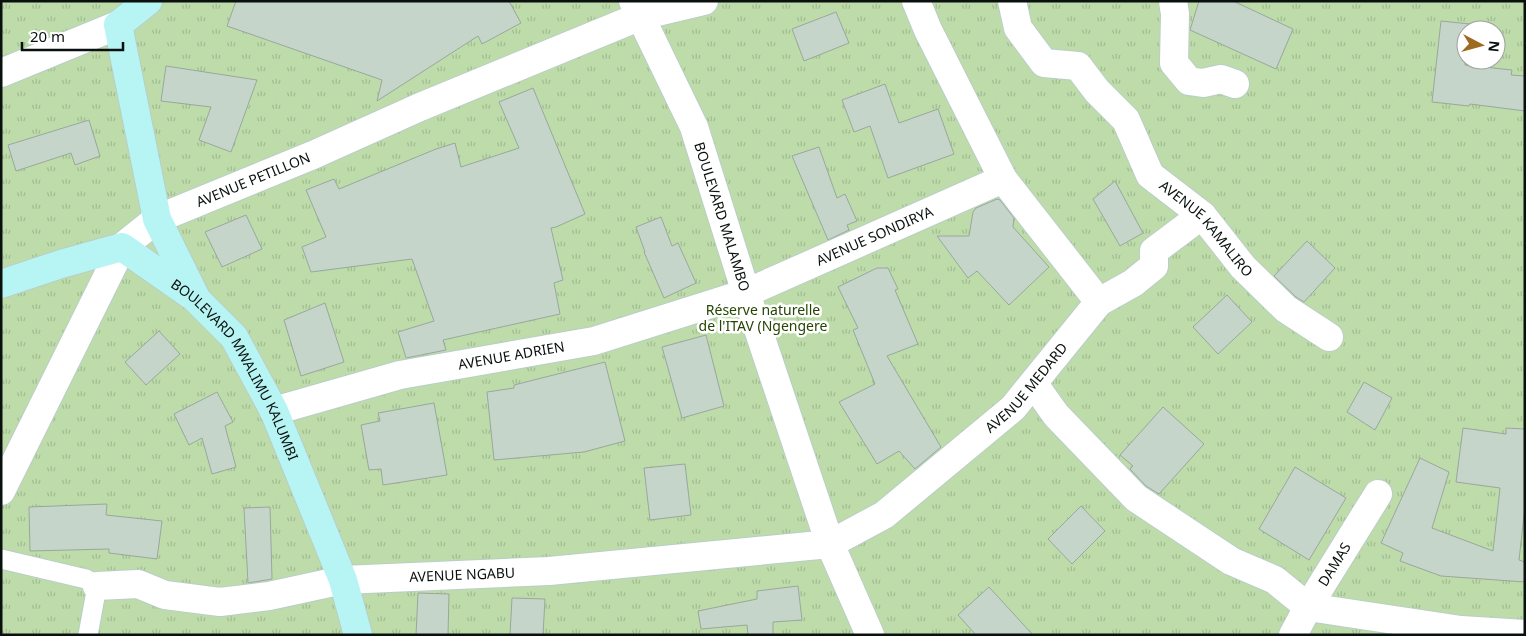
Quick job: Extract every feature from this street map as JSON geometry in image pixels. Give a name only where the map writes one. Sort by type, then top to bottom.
[{"type":"street","points":[[1,73],[118,25],[148,1]]},
{"type":"street","name":"AVENUE PETILLON","points":[[1,491],[122,246],[157,219],[314,155],[637,9],[704,1]]},
{"type":"street","points":[[916,1],[928,30],[1002,180],[1099,302]]},
{"type":"street","name":"AVENUE KAMALIRO","points":[[1012,1],[1018,28],[1044,63],[1078,66],[1097,91],[1126,120],[1150,175],[1202,214],[1242,267],[1286,308],[1329,337]]},
{"type":"street","points":[[1173,1],[1175,14],[1174,63],[1189,81],[1203,83],[1221,79],[1235,84]]},
{"type":"street","name":"BOULEVARD MALAMBO","points":[[637,9],[694,127],[746,293],[830,544],[870,635]]},
{"type":"street","points":[[118,25],[157,219],[195,298]]},
{"type":"street","name":"AVENUE SONDIRYA","points":[[746,293],[1002,180]]},
{"type":"street","name":"AVENUE MEDARD","points":[[830,544],[884,515],[1013,408],[1099,302],[1133,283],[1154,266],[1154,251],[1202,214]]},
{"type":"street","points":[[1,284],[122,246]]},
{"type":"street","name":"BOULEVARD MWALIMU KALUMBI","points":[[122,246],[195,298],[234,337],[274,411],[343,580],[358,635]]},
{"type":"street","name":"AVENUE ADRIEN","points":[[274,411],[400,375],[594,341],[746,293]]},
{"type":"street","points":[[1034,384],[1056,415],[1136,498],[1231,561],[1275,580],[1308,607],[1462,630],[1525,634]]},
{"type":"street","name":"DAMAS","points":[[1293,635],[1308,607],[1378,494]]},
{"type":"street","name":"AVENUE NGABU","points":[[97,586],[138,584],[165,596],[220,602],[269,596],[343,580],[549,571],[830,544]]},
{"type":"lane","points":[[1,560],[86,579],[97,586],[88,635]]},
{"type":"green space","name":"Réserve naturelle de l'ITAV (Ngengere","points":[[1,1],[1525,1],[1525,635],[1,635]]},
{"type":"building","points":[[236,1],[509,1],[521,23],[482,44],[478,36],[377,101],[382,80],[227,26]]},
{"type":"building","points":[[1199,1],[1233,1],[1293,29],[1276,69],[1190,30]]},
{"type":"building","points":[[836,12],[849,43],[804,61],[792,29]]},
{"type":"building","points":[[1441,21],[1456,23],[1456,70],[1506,69],[1512,70],[1511,75],[1525,76],[1525,111],[1470,104],[1469,106],[1432,102]]},
{"type":"building","points":[[166,66],[257,80],[231,152],[199,140],[211,107],[161,101]]},
{"type":"building","points":[[885,84],[899,123],[938,109],[954,154],[888,178],[870,126],[854,132],[842,100]]},
{"type":"building","points":[[533,88],[585,214],[551,228],[563,280],[554,283],[560,314],[443,340],[446,350],[406,358],[398,332],[434,321],[412,259],[311,272],[302,247],[326,237],[306,190],[334,179],[339,189],[455,143],[461,167],[519,148],[499,102]]},
{"type":"building","points":[[89,120],[100,156],[75,165],[71,153],[16,171],[8,145]]},
{"type":"building","points":[[819,147],[837,198],[845,194],[857,221],[847,225],[849,230],[828,240],[792,156]]},
{"type":"building","points":[[1115,181],[1143,233],[1120,246],[1093,199]]},
{"type":"building","points":[[997,199],[1000,200],[1014,218],[1013,227],[1049,267],[1009,305],[977,271],[968,278],[937,236],[969,236],[973,212],[976,208]]},
{"type":"building","points":[[246,215],[262,249],[222,267],[205,232]]},
{"type":"building","points":[[661,217],[672,246],[678,243],[696,283],[664,298],[644,252],[636,227]]},
{"type":"building","points":[[1307,241],[1335,268],[1304,302],[1274,276]]},
{"type":"building","points":[[877,268],[888,268],[898,289],[895,290],[918,344],[887,356],[941,447],[915,469],[899,451],[877,464],[839,402],[875,384],[853,330],[858,328],[838,287]]},
{"type":"building","points":[[1227,295],[1252,322],[1218,354],[1193,327]]},
{"type":"building","points":[[325,303],[344,362],[301,376],[284,320]]},
{"type":"building","points":[[159,331],[180,354],[146,385],[125,362]]},
{"type":"building","points":[[706,335],[724,406],[682,418],[662,347]]},
{"type":"building","points":[[605,362],[625,441],[584,452],[494,460],[487,392],[514,388],[514,385]]},
{"type":"building","points":[[1364,382],[1392,398],[1375,430],[1347,412]]},
{"type":"building","points":[[217,392],[233,422],[225,426],[236,467],[212,474],[202,438],[189,445],[174,414]]},
{"type":"building","points":[[434,403],[447,475],[383,485],[381,469],[369,470],[361,425],[380,421],[378,413]]},
{"type":"building","points":[[1163,407],[1204,444],[1159,494],[1146,486],[1130,469],[1133,466],[1120,455]]},
{"type":"building","points":[[1463,428],[1506,434],[1506,428],[1525,429],[1525,507],[1519,560],[1525,562],[1525,582],[1441,576],[1400,561],[1403,553],[1381,543],[1420,458],[1449,472],[1432,528],[1493,551],[1500,488],[1456,482]]},
{"type":"building","points":[[685,464],[691,515],[650,520],[644,468]]},
{"type":"building","points":[[1295,467],[1346,498],[1309,560],[1259,529]]},
{"type":"building","points":[[107,504],[106,515],[162,521],[157,559],[109,553],[109,549],[30,551],[29,507]]},
{"type":"building","points":[[1081,506],[1105,531],[1072,564],[1048,539]]},
{"type":"building","points":[[270,507],[272,579],[248,583],[244,508]]},
{"type":"building","points":[[798,586],[802,620],[773,622],[773,635],[748,635],[747,625],[701,629],[698,611],[757,599],[757,591]]},
{"type":"building","points":[[989,587],[1033,635],[976,635],[958,615]]},
{"type":"building","points":[[418,593],[449,594],[448,635],[416,635]]},
{"type":"building","points":[[512,598],[545,599],[543,635],[510,635]]}]
